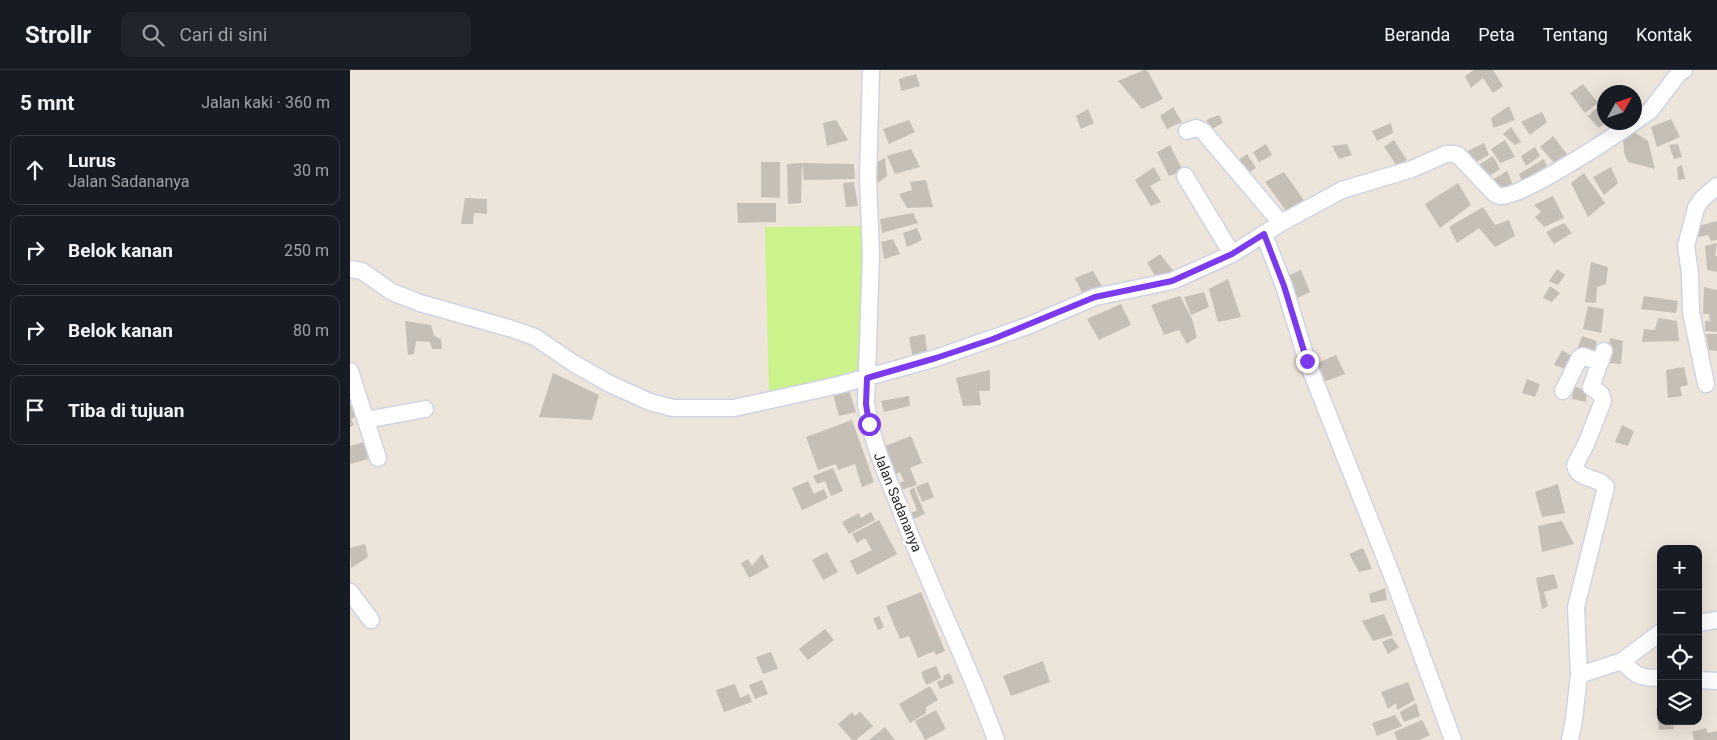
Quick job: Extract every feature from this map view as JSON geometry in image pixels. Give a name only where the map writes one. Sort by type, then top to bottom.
[{"type":"street","name":"Jalan Sadananya","points":[[871,70],[868,179],[871,254],[866,404],[869,424],[876,449],[909,535],[968,666],[996,740]]},
{"type":"street","points":[[1642,116],[1650,110],[1679,73],[1684,70]]},
{"type":"street","points":[[1187,131],[1196,128],[1203,131],[1281,223]]},
{"type":"street","points":[[350,269],[362,271],[392,292],[420,303],[535,337],[573,363],[610,384],[650,402],[673,408],[734,408],[867,378],[936,358],[993,339],[1095,297],[1172,281],[1232,254],[1281,223],[1342,190],[1412,169],[1450,153],[1458,155],[1463,159],[1491,191],[1498,196],[1509,195],[1557,170],[1621,130]]},
{"type":"street","points":[[1185,176],[1232,254]]},
{"type":"street","points":[[1706,384],[1691,312],[1690,273],[1686,246],[1696,208],[1702,199],[1717,186]]},
{"type":"street","points":[[1264,234],[1284,286],[1307,361],[1395,583],[1453,740]]},
{"type":"street","points":[[1563,392],[1580,358],[1583,356],[1602,357],[1591,387],[1602,394],[1603,401],[1586,444],[1575,465],[1576,470],[1581,475],[1602,482],[1606,487],[1576,607],[1579,675],[1570,740]]},
{"type":"street","points":[[350,370],[378,458]]},
{"type":"street","points":[[366,420],[425,409]]},
{"type":"street","points":[[350,592],[371,620]]},
{"type":"street","points":[[1702,622],[1717,620]]},
{"type":"street","points":[[1579,675],[1622,661],[1657,635]]},
{"type":"street","points":[[1622,661],[1633,673],[1639,676],[1657,678]]},
{"type":"street","points":[[1702,680],[1717,681]]},
{"type":"green space","points":[[866,226],[859,377],[769,396],[765,227]]},
{"type":"building","points":[[1147,70],[1163,99],[1142,109],[1118,81]]},
{"type":"building","points":[[1474,70],[1493,70],[1503,86],[1493,93],[1483,78],[1471,88],[1465,76]]},
{"type":"building","points":[[916,74],[920,86],[901,91],[899,79]]},
{"type":"building","points":[[1583,84],[1597,104],[1585,113],[1570,93]]},
{"type":"building","points":[[1509,106],[1515,120],[1493,128],[1491,118]]},
{"type":"building","points":[[1173,107],[1182,122],[1167,129],[1160,116]]},
{"type":"building","points":[[1597,108],[1597,126],[1588,116]]},
{"type":"building","points":[[1088,109],[1094,123],[1081,129],[1076,116]]},
{"type":"building","points":[[1542,112],[1547,122],[1530,135],[1521,122]]},
{"type":"building","points":[[1219,115],[1223,123],[1212,129],[1206,120]]},
{"type":"building","points":[[1671,119],[1680,137],[1657,147],[1651,127]]},
{"type":"building","points":[[836,120],[848,140],[827,146],[823,123]]},
{"type":"building","points":[[909,120],[915,132],[889,144],[883,129]]},
{"type":"building","points":[[1391,123],[1393,133],[1377,141],[1372,131]]},
{"type":"building","points":[[1511,127],[1521,142],[1515,145],[1503,134]]},
{"type":"building","points":[[1634,132],[1648,141],[1655,169],[1628,162],[1624,152],[1623,137]]},
{"type":"building","points":[[1553,136],[1567,154],[1556,165],[1540,147]]},
{"type":"building","points":[[1394,140],[1407,160],[1397,166],[1384,147]]},
{"type":"building","points":[[1505,140],[1515,157],[1500,163],[1491,149]]},
{"type":"building","points":[[1484,143],[1489,155],[1472,164],[1466,152]]},
{"type":"building","points":[[1266,144],[1272,155],[1259,162],[1253,152]]},
{"type":"building","points":[[1347,144],[1352,155],[1339,159],[1332,146]]},
{"type":"building","points":[[1678,144],[1682,157],[1674,159],[1669,145]]},
{"type":"building","points":[[1170,145],[1183,171],[1169,176],[1157,152]]},
{"type":"building","points":[[1535,147],[1540,156],[1526,166],[1521,156]]},
{"type":"building","points":[[911,149],[920,167],[895,174],[887,156]]},
{"type":"building","points":[[1247,154],[1256,168],[1245,175],[1236,162]]},
{"type":"building","points":[[1493,156],[1500,169],[1485,179],[1475,167]]},
{"type":"building","points":[[885,158],[887,176],[878,183],[874,164]]},
{"type":"building","points":[[1544,159],[1548,169],[1523,183],[1519,174]]},
{"type":"building","points":[[761,162],[780,162],[780,198],[761,197]]},
{"type":"building","points":[[802,163],[854,164],[855,179],[804,180]]},
{"type":"building","points":[[802,163],[801,203],[788,204],[787,164]]},
{"type":"building","points":[[1682,165],[1685,179],[1678,180],[1677,167]]},
{"type":"building","points":[[1154,167],[1161,180],[1150,186],[1161,202],[1151,206],[1135,180]]},
{"type":"building","points":[[1611,167],[1618,183],[1604,195],[1593,177]]},
{"type":"building","points":[[1507,171],[1514,187],[1499,193],[1492,180]]},
{"type":"building","points":[[1284,172],[1306,203],[1287,212],[1265,182]]},
{"type":"building","points":[[1584,173],[1605,203],[1588,217],[1571,183]]},
{"type":"building","points":[[926,180],[933,207],[907,208],[899,194],[912,190],[910,182]]},
{"type":"building","points":[[854,182],[858,206],[846,207],[843,183]]},
{"type":"building","points":[[1458,183],[1471,205],[1440,228],[1425,204]]},
{"type":"building","points":[[1553,196],[1564,218],[1544,227],[1535,217],[1541,212],[1534,205]]},
{"type":"building","points":[[465,198],[487,199],[487,214],[474,213],[473,224],[461,224]]},
{"type":"building","points":[[737,203],[776,203],[776,222],[738,223]]},
{"type":"building","points":[[1483,207],[1495,225],[1509,220],[1515,236],[1495,247],[1479,228],[1457,243],[1449,227]]},
{"type":"building","points":[[913,213],[918,223],[882,233],[880,219]]},
{"type":"building","points":[[1717,221],[1717,240],[1711,241],[1708,235],[1693,238],[1691,228]]},
{"type":"building","points":[[1564,223],[1572,233],[1554,244],[1546,232]]},
{"type":"building","points":[[917,228],[922,240],[907,247],[903,233]]},
{"type":"building","points":[[893,239],[900,254],[884,259],[881,242]]},
{"type":"building","points":[[1717,243],[1715,256],[1717,256],[1717,272],[1707,270],[1705,246]]},
{"type":"building","points":[[1160,254],[1176,274],[1157,279],[1147,263]]},
{"type":"building","points":[[1591,262],[1608,267],[1606,284],[1597,287],[1596,303],[1585,302]]},
{"type":"building","points":[[1557,269],[1565,275],[1558,285],[1549,281]]},
{"type":"building","points":[[1301,270],[1310,292],[1293,300],[1285,277]]},
{"type":"building","points":[[1093,271],[1103,288],[1084,297],[1075,278]]},
{"type":"building","points":[[1228,279],[1241,317],[1218,322],[1209,289]]},
{"type":"building","points":[[1550,286],[1560,293],[1552,302],[1543,298]]},
{"type":"building","points":[[1704,287],[1717,290],[1717,332],[1705,331],[1705,321],[1710,321],[1709,314],[1703,314]]},
{"type":"building","points":[[1204,292],[1209,307],[1191,315],[1184,297]]},
{"type":"building","points":[[1180,296],[1192,319],[1197,337],[1187,344],[1179,330],[1164,335],[1151,305]]},
{"type":"building","points":[[1644,296],[1678,301],[1676,313],[1641,309]]},
{"type":"building","points":[[1121,304],[1131,325],[1099,340],[1087,319]]},
{"type":"building","points":[[1588,306],[1604,309],[1601,333],[1583,329]]},
{"type":"building","points":[[1658,318],[1677,321],[1679,341],[1642,342],[1644,329],[1655,330]]},
{"type":"building","points":[[405,321],[431,325],[434,336],[441,339],[442,349],[432,349],[430,342],[416,341],[414,354],[408,355]]},
{"type":"building","points":[[925,334],[927,352],[913,359],[909,337]]},
{"type":"building","points":[[1706,334],[1717,334],[1717,351],[1709,350]]},
{"type":"building","points":[[1582,336],[1597,341],[1593,356],[1577,350]]},
{"type":"building","points":[[1610,338],[1623,341],[1621,364],[1607,363]]},
{"type":"building","points":[[1562,350],[1572,356],[1566,369],[1554,365]]},
{"type":"building","points":[[1336,355],[1345,374],[1323,382],[1315,364]]},
{"type":"building","points":[[1684,367],[1688,385],[1680,387],[1682,396],[1668,398],[1666,370]]},
{"type":"building","points":[[990,370],[990,391],[979,391],[981,405],[963,406],[956,378]]},
{"type":"building","points":[[553,373],[599,395],[592,420],[539,417]]},
{"type":"building","points":[[1527,379],[1540,384],[1535,397],[1522,393]]},
{"type":"building","points":[[1574,386],[1587,391],[1586,402],[1572,399]]},
{"type":"building","points":[[848,387],[856,412],[839,416],[832,391]]},
{"type":"building","points":[[909,396],[910,406],[884,412],[881,401]]},
{"type":"building","points":[[354,404],[358,416],[351,419],[354,425],[350,427],[350,405]]},
{"type":"building","points":[[852,420],[874,482],[862,487],[855,464],[838,470],[836,464],[818,470],[806,437]]},
{"type":"building","points":[[1622,425],[1634,431],[1628,446],[1615,442]]},
{"type":"building","points":[[911,436],[922,463],[910,468],[917,485],[898,491],[895,485],[904,481],[900,472],[896,474],[885,446]]},
{"type":"building","points":[[364,442],[368,459],[350,464],[350,446]]},
{"type":"building","points":[[833,468],[843,491],[831,496],[825,481],[817,484],[813,476]]},
{"type":"building","points":[[808,481],[814,494],[824,489],[828,498],[802,510],[792,488]]},
{"type":"building","points":[[928,482],[934,497],[922,502],[916,487]]},
{"type":"building","points":[[1558,484],[1565,513],[1542,517],[1535,492]]},
{"type":"building","points":[[914,488],[925,514],[913,519],[911,513],[917,510],[909,490]]},
{"type":"building","points":[[871,512],[875,520],[849,534],[842,522],[859,513],[861,518]]},
{"type":"building","points":[[879,520],[897,554],[857,575],[850,561],[872,550],[865,538],[857,543],[852,534]]},
{"type":"building","points":[[1562,521],[1574,544],[1542,552],[1538,526]]},
{"type":"building","points":[[365,544],[368,557],[351,568],[350,548]]},
{"type":"building","points":[[1363,548],[1372,569],[1359,572],[1349,554]]},
{"type":"building","points":[[827,552],[838,572],[823,580],[812,560]]},
{"type":"building","points":[[762,554],[769,567],[749,578],[741,563],[748,559],[752,566]]},
{"type":"building","points":[[1554,574],[1558,588],[1544,592],[1548,606],[1542,609],[1536,578]]},
{"type":"building","points":[[1385,588],[1387,600],[1371,603],[1369,594]]},
{"type":"building","points":[[921,592],[945,651],[936,655],[934,651],[918,658],[909,636],[900,639],[886,606]]},
{"type":"building","points":[[1384,614],[1393,635],[1373,641],[1362,621]]},
{"type":"building","points":[[879,616],[884,627],[878,630],[873,619]]},
{"type":"building","points":[[825,629],[834,640],[808,660],[799,649]]},
{"type":"building","points":[[1392,638],[1399,647],[1388,654],[1382,642]]},
{"type":"building","points":[[771,652],[778,669],[763,674],[756,657]]},
{"type":"building","points":[[1043,661],[1050,682],[1011,696],[1003,676]]},
{"type":"building","points":[[936,666],[941,678],[926,685],[921,672]]},
{"type":"building","points":[[950,673],[954,683],[940,689],[937,682],[944,679],[943,676]]},
{"type":"building","points":[[762,680],[768,694],[755,699],[749,685]]},
{"type":"building","points":[[1408,682],[1415,700],[1397,710],[1396,703],[1388,709],[1381,692]]},
{"type":"building","points":[[735,684],[740,698],[749,694],[752,702],[724,712],[716,690]]},
{"type":"building","points":[[930,686],[938,700],[926,707],[926,713],[910,723],[899,704]]},
{"type":"building","points":[[1416,703],[1420,716],[1404,722],[1400,712]]},
{"type":"building","points":[[936,710],[946,729],[925,740],[915,721]]},
{"type":"building","points":[[852,712],[855,716],[860,712],[873,726],[856,740],[852,740],[838,724]]},
{"type":"building","points":[[1395,715],[1402,726],[1377,736],[1372,723]]},
{"type":"building","points":[[1422,720],[1430,735],[1419,740],[1397,740],[1394,732]]},
{"type":"building","points":[[1658,725],[1674,725],[1674,729],[1659,730]]},
{"type":"building","points":[[885,727],[895,740],[869,740]]},
{"type":"building","points":[[1706,728],[1708,733],[1717,731],[1717,740],[1694,740],[1692,732]]},
{"type":"route","points":[[869,424],[866,404],[867,378],[993,339],[1095,297],[1172,281],[1232,254],[1264,234],[1284,286],[1307,361]]}]
